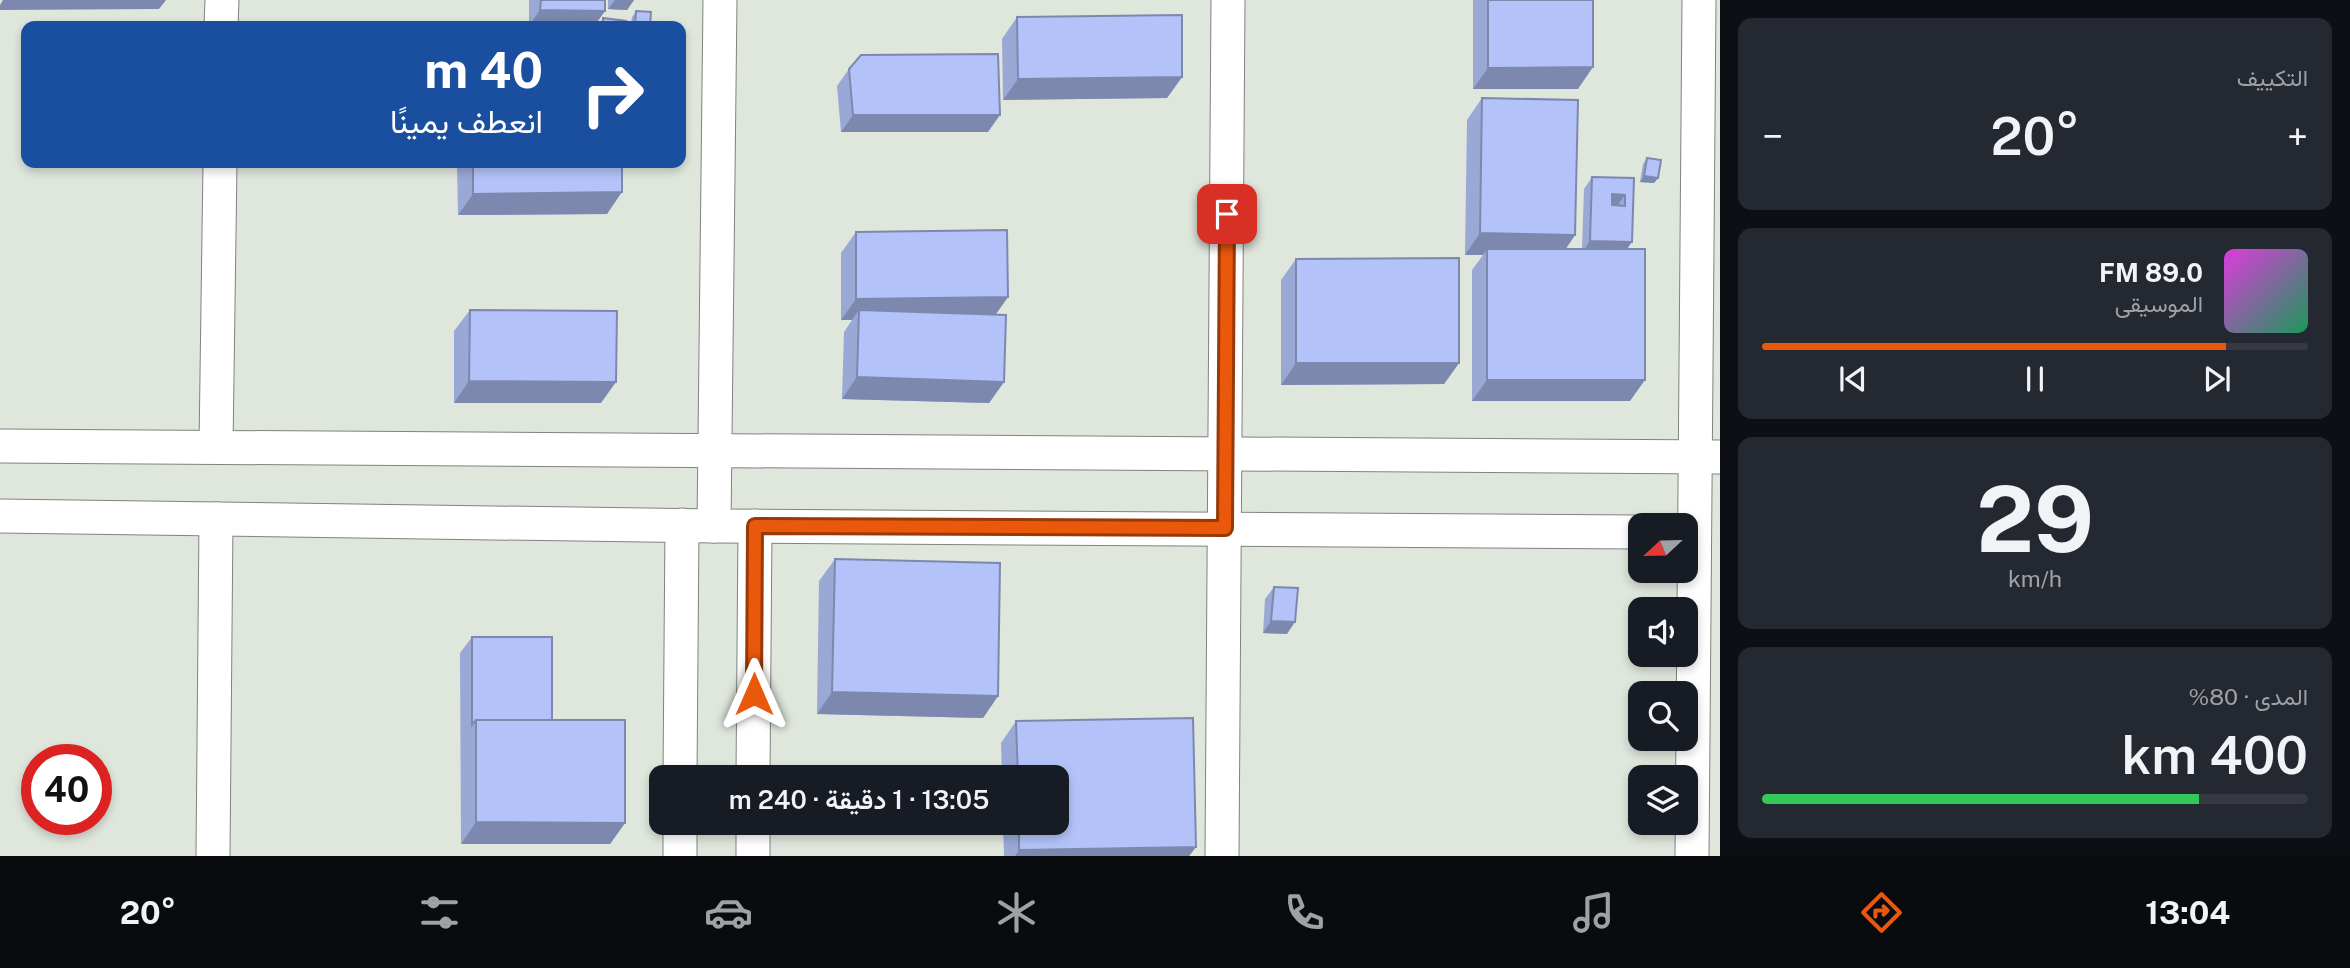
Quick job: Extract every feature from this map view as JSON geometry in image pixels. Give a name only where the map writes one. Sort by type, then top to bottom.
[{"type":"street","points":[[221,21],[222,0]]},
{"type":"street","points":[[681,765],[698,526],[715,451],[720,0]]},
{"type":"street","points":[[1222,856],[1228,0]]},
{"type":"street","points":[[1692,856],[1700,533],[1708,457],[1699,0]]},
{"type":"street","points":[[216,447],[220,168]]},
{"type":"street","points":[[0,446],[1708,457]]},
{"type":"street","points":[[0,516],[698,526],[1628,532]]},
{"type":"street","points":[[213,856],[216,519]]},
{"type":"street","points":[[753,765],[755,526]]},
{"type":"street","points":[[680,835],[680,856]]},
{"type":"street","points":[[753,835],[753,856]]},
{"type":"shaded area","points":[[0,0],[1720,0],[1720,856],[0,856]]},
{"type":"building","points":[[541,0],[605,0],[605,11],[540,10]]},
{"type":"building","points":[[1488,0],[1593,0],[1593,67],[1488,68]]},
{"type":"building","points":[[636,11],[651,12],[650,21],[635,21]]},
{"type":"building","points":[[1182,15],[1182,77],[1018,79],[1017,17]]},
{"type":"building","points":[[603,18],[626,21],[603,21]]},
{"type":"building","points":[[998,54],[1000,115],[853,115],[849,69],[861,55]]},
{"type":"building","points":[[1482,98],[1578,100],[1575,235],[1480,233]]},
{"type":"building","points":[[1647,158],[1661,160],[1658,178],[1644,176]]},
{"type":"building","points":[[473,168],[622,168],[622,192],[473,194]]},
{"type":"building","points":[[1592,177],[1634,178],[1632,242],[1590,241]],"holes":[[[1612,194],[1625,195],[1625,206],[1612,205]]]},
{"type":"building","points":[[1007,230],[1008,297],[856,299],[856,232]]},
{"type":"building","points":[[1487,249],[1645,249],[1645,380],[1487,380]]},
{"type":"building","points":[[1459,258],[1459,363],[1296,363],[1296,259]]},
{"type":"building","points":[[470,310],[617,311],[616,382],[469,381]]},
{"type":"building","points":[[859,310],[1006,315],[1004,382],[857,377]]},
{"type":"building","points":[[835,559],[1000,563],[998,696],[832,692]]},
{"type":"building","points":[[1274,587],[1298,588],[1295,622],[1271,621]]},
{"type":"building","points":[[472,637],[552,637],[552,720],[476,720],[472,725]]},
{"type":"building","points":[[1193,718],[1196,847],[1019,850],[1019,835],[1069,835],[1069,765],[1018,765],[1016,721]]},
{"type":"building","points":[[476,720],[625,720],[625,823],[476,822]]},
{"type":"route","points":[[754,694],[755,526],[1225,528],[1227,214]]}]
